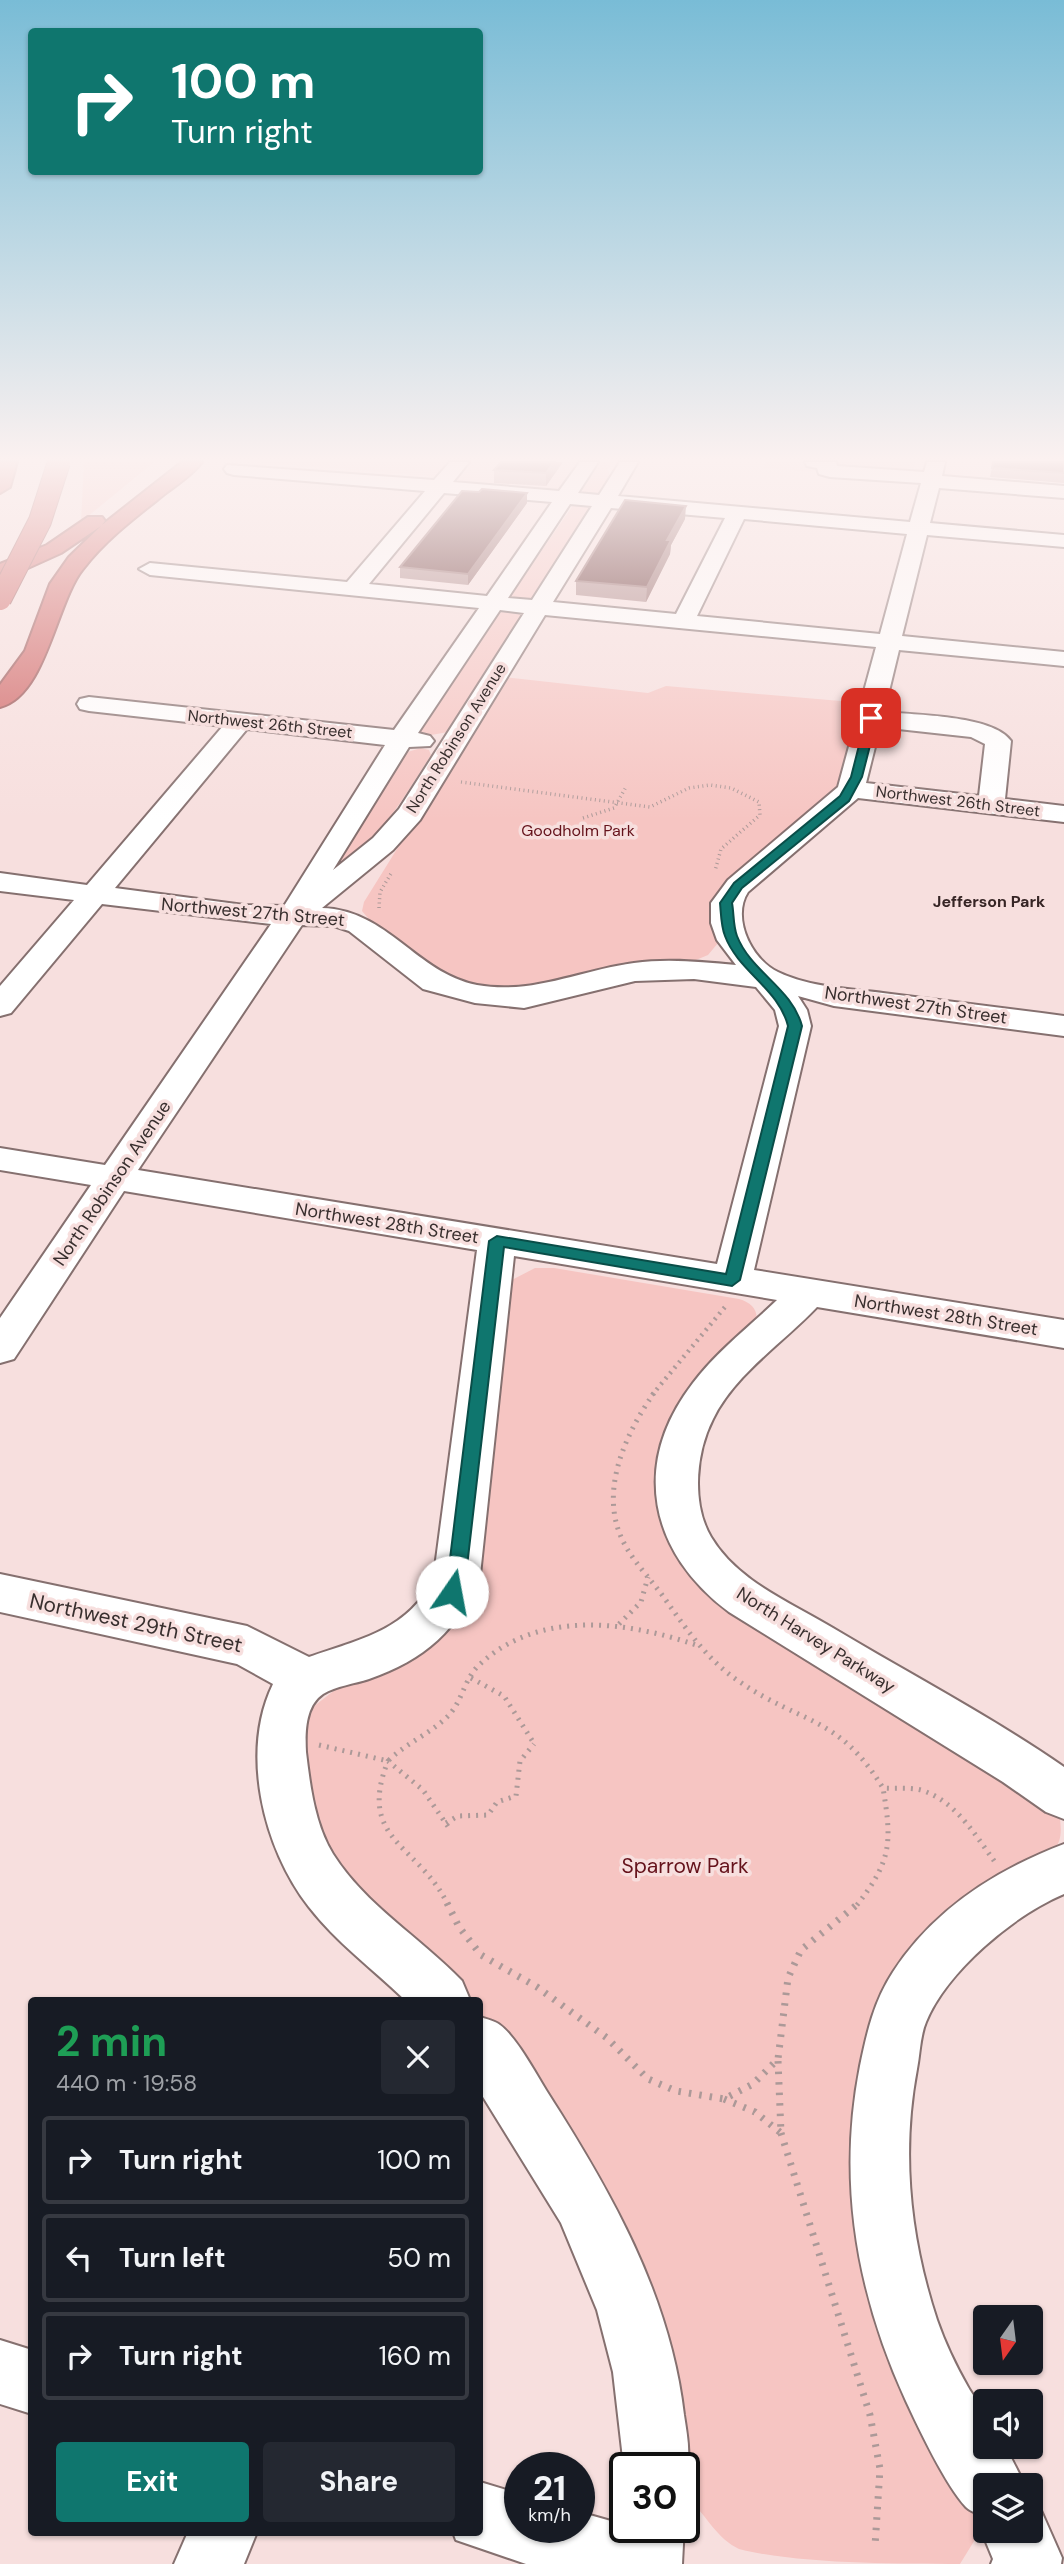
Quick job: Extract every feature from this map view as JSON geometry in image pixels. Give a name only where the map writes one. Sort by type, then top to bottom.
[{"type":"highway","points":[[0,599],[9,582]]},
{"type":"highway","points":[[0,700],[18,680],[38,649],[51,604],[63,582]]},
{"type":"street","points":[[278,582],[1064,659]]},
{"type":"street","points":[[353,589],[359,582]]},
{"type":"street","name":"North Robinson Avenue","points":[[0,1349],[271,944],[295,914],[318,871],[401,739],[507,582]]},
{"type":"street","name":"North Robinson Avenue","points":[[295,914],[383,844],[410,814],[554,582]]},
{"type":"street","points":[[683,622],[703,582]]},
{"type":"street","points":[[732,1280],[795,1026],[790,1009],[743,955],[731,936],[726,903],[738,886],[838,804],[851,789],[906,582]]},
{"type":"street","name":"Northwest 26th Street","points":[[89,704],[451,745]]},
{"type":"street","points":[[871,718],[977,730],[998,741],[991,805]]},
{"type":"street","points":[[0,1006],[241,721]]},
{"type":"street","name":"Northwest 26th Street","points":[[851,789],[1064,814]]},
{"type":"street","name":"Northwest 27th Street","points":[[0,882],[244,914],[338,916],[356,922],[434,982],[475,995],[541,996],[618,975],[660,970],[694,970],[764,978],[834,996],[1064,1026]]},
{"type":"street","name":"Northwest 28th Street","points":[[0,1158],[1064,1334]]},
{"type":"street","points":[[439,1997],[337,1899],[316,1874],[293,1824],[284,1780],[283,1739],[286,1709],[292,1694],[304,1681],[386,1652],[405,1641],[438,1615],[452,1592],[457,1575],[497,1241]]},
{"type":"street","name":"North Harvey Parkway","points":[[807,1293],[713,1385],[694,1415],[679,1455],[677,1479],[682,1522],[692,1545],[709,1567],[775,1617],[1064,1796]]},
{"type":"street","name":"Northwest 29th Street","points":[[0,1593],[247,1646],[285,1666],[304,1681]]},
{"type":"street","points":[[984,2473],[939,2399],[914,2342],[895,2285],[882,2221],[881,2107],[902,2009],[918,1984],[977,1919],[1025,1886],[1064,1868]]},
{"type":"street","points":[[483,2049],[503,2075],[591,2218],[614,2269],[634,2328],[655,2436],[655,2452]]},
{"type":"street","points":[[0,2372],[28,2381]]},
{"type":"street","points":[[483,2517],[639,2564]]},
{"type":"street","points":[[209,2564],[221,2536]]},
{"type":"street","points":[[648,2564],[650,2543]]},
{"type":"street","points":[[1021,2543],[1028,2558],[1026,2564]]},
{"type":"path","points":[[458,782],[661,806],[678,792],[712,785],[747,793],[758,802],[760,815],[721,849],[715,874]]},
{"type":"path","points":[[583,818],[608,811],[618,802],[626,787]]},
{"type":"path","points":[[382,915],[377,900],[395,868]]},
{"type":"path","points":[[618,1624],[641,1602],[648,1576]]},
{"type":"path","points":[[696,1646],[669,1635],[618,1624],[574,1625],[519,1640],[476,1667],[448,1716],[401,1748],[388,1761],[378,1786],[378,1812],[388,1833],[438,1884],[459,1927],[481,1955],[537,1987],[607,2038],[648,2079],[676,2091],[724,2099],[755,2112],[781,2133]]},
{"type":"path","points":[[283,1739],[388,1761],[409,1773],[448,1826],[458,1816],[488,1815],[497,1802],[516,1796],[517,1761],[524,1751],[535,1745],[507,1695],[495,1686],[471,1678]]},
{"type":"path","points":[[875,2546],[880,2469],[870,2415],[781,2133],[778,2059],[788,1978],[801,1950],[855,1908],[875,1882],[886,1856],[890,1832],[883,1788]]},
{"type":"path","points":[[724,2099],[753,2084],[778,2059]]},
{"type":"green space","points":[[520,582],[544,582],[534,598],[512,599],[510,596]]},
{"type":"green space","points":[[506,610],[518,612],[521,616],[448,732],[431,735],[421,732],[420,729],[497,614]]},
{"type":"green space","name":"Goodholm Park","points":[[504,677],[648,693],[666,686],[864,703],[843,784],[823,804],[721,887],[713,904],[718,943],[708,955],[691,962],[527,991],[463,986],[379,931],[362,911],[364,902]]},
{"type":"green space","points":[[421,748],[429,750],[431,755],[386,823],[357,856],[342,867],[328,872],[404,753]]},
{"type":"green space","name":"Sparrow Park","points":[[535,1268],[554,1268],[739,1299],[751,1305],[755,1311],[756,1324],[714,1369],[681,1549],[1059,1812],[1061,1831],[1054,1850],[1034,1864],[869,2085],[973,2482],[973,2543],[960,2564],[847,2562],[763,2554],[739,2549],[729,2543],[700,2511],[700,2452],[677,2452],[513,2060],[483,2021],[483,1997],[465,1997],[450,1979],[350,1888],[310,1822],[304,1714],[340,1686],[431,1639],[508,1282]]},
{"type":"building","points":[[584,582],[650,582],[647,587]]},
{"type":"district","name":"Jefferson Park","points":[[989,901]]},
{"type":"route","points":[[452,1592],[457,1575],[497,1241],[732,1280],[795,1026],[794,1015],[790,1009],[743,955],[731,936],[726,920],[726,903],[738,886],[845,798],[856,777],[871,718]]}]
